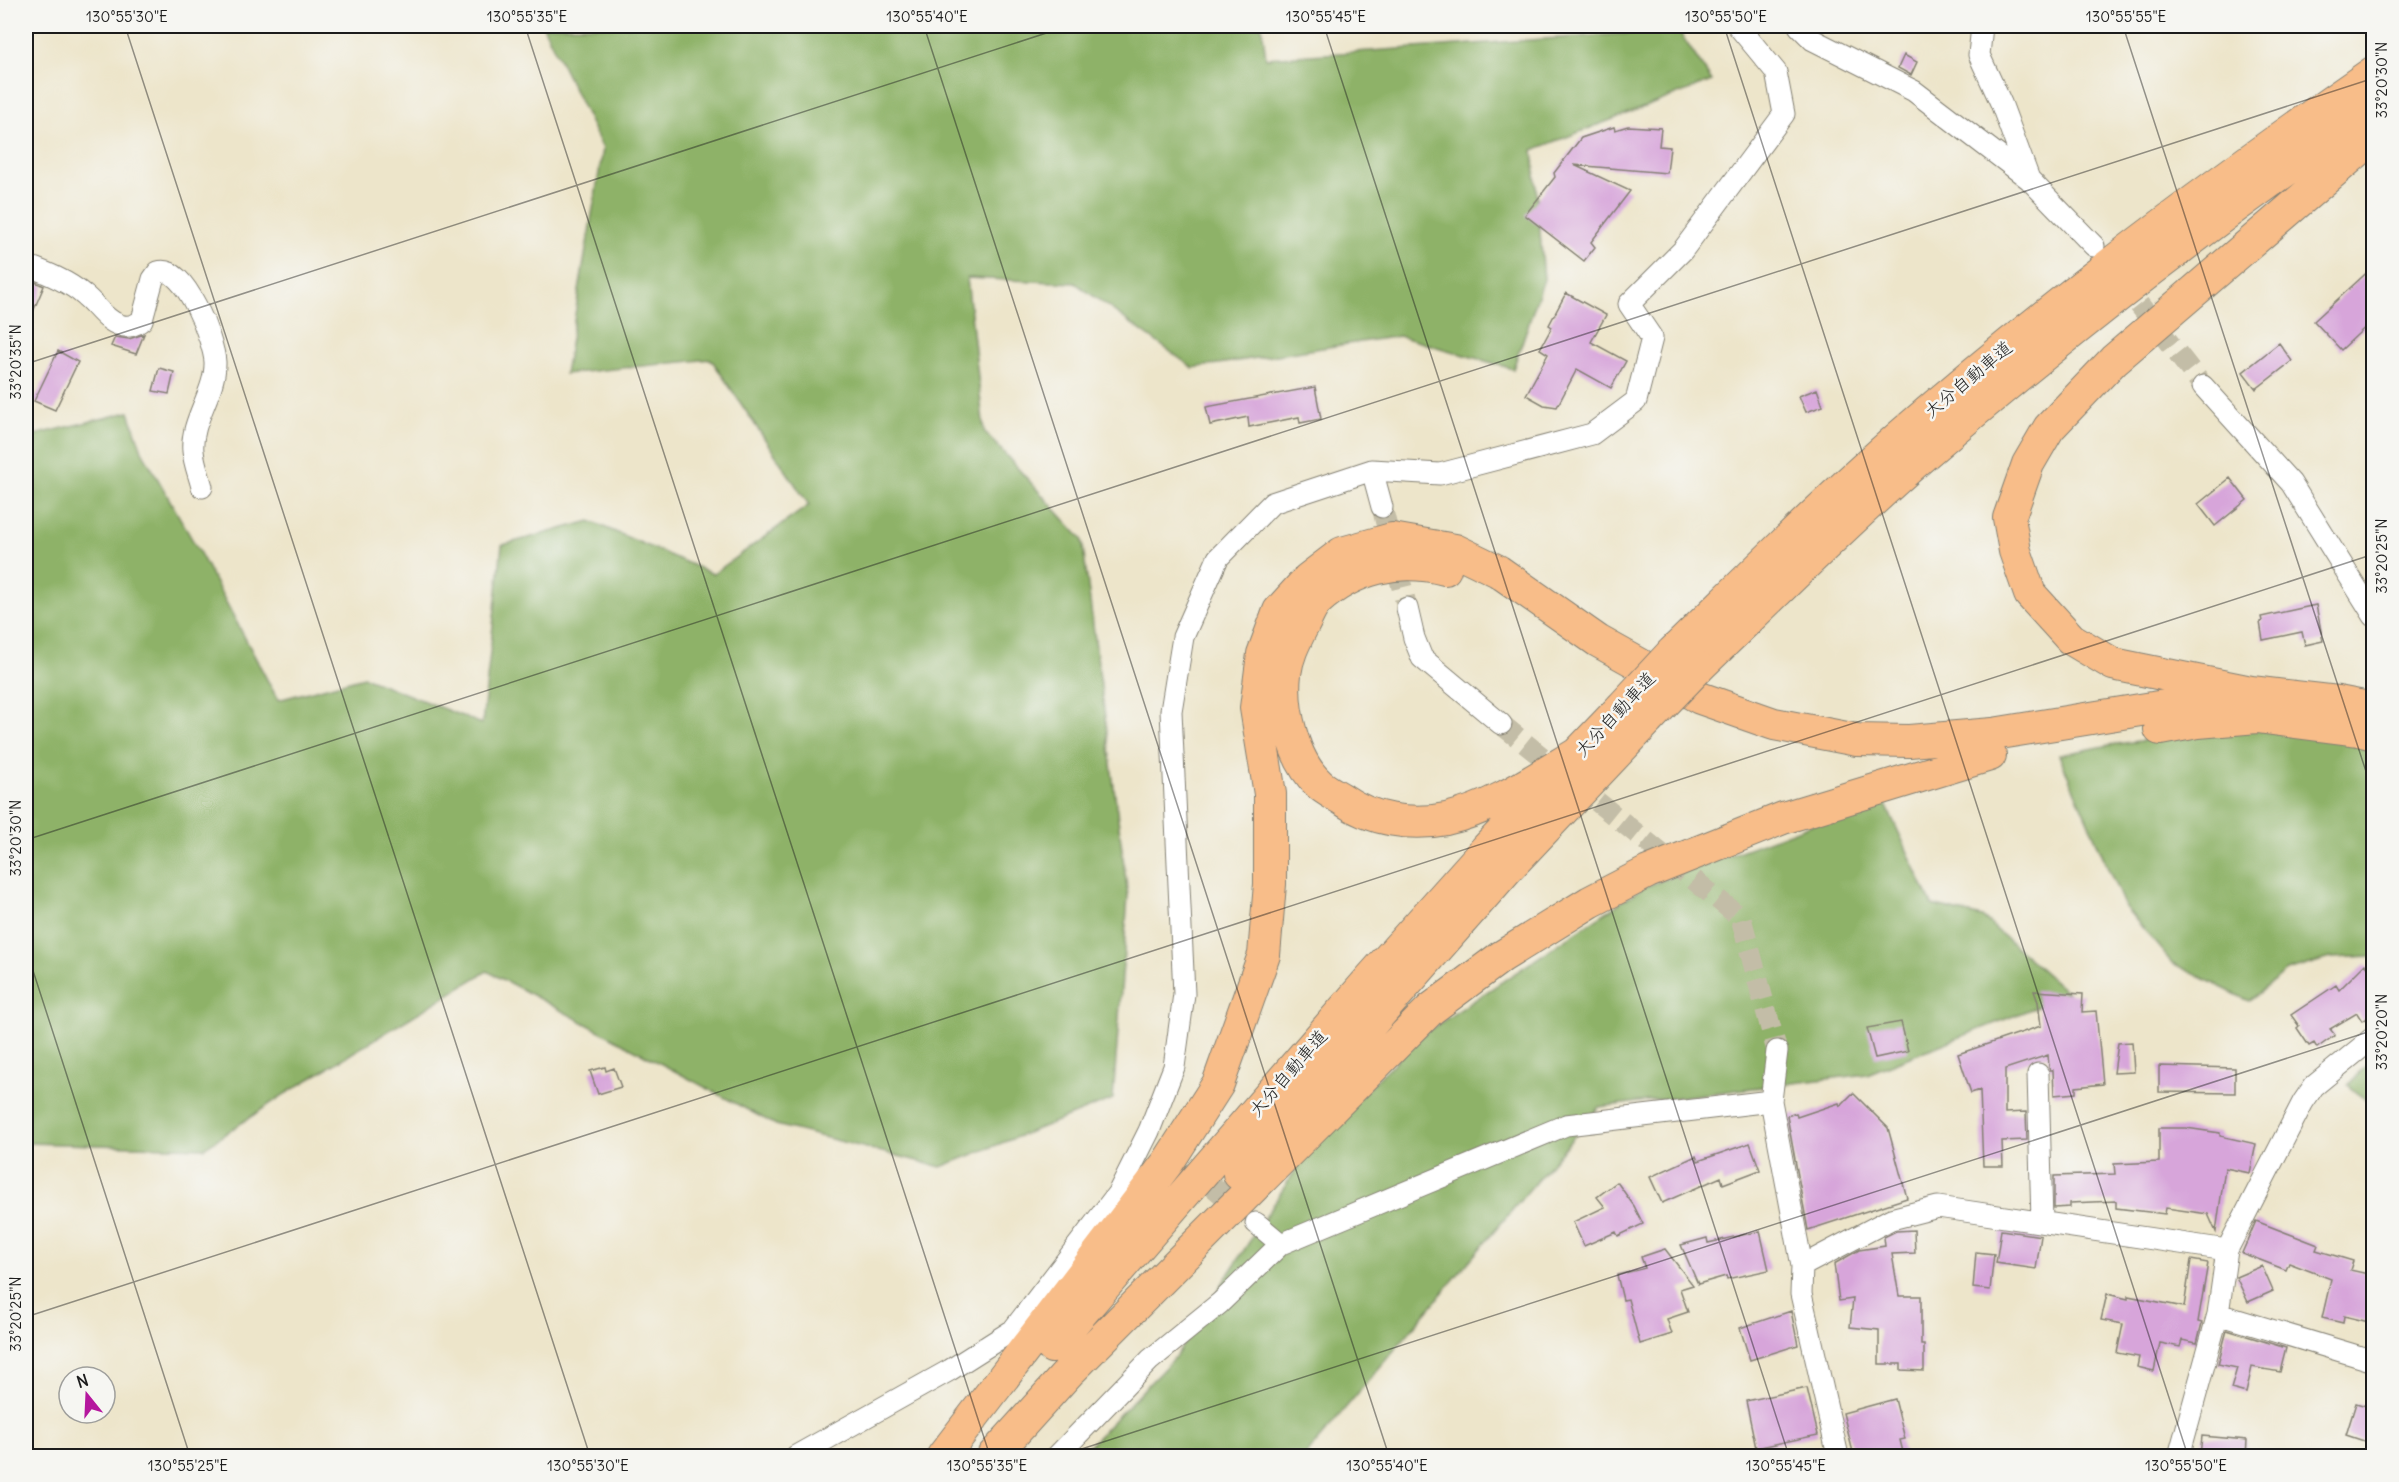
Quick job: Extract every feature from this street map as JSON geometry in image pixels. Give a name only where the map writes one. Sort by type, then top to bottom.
[{"type":"highway","name":"大分自動車道","points":[[993,1456],[1072,1369],[1399,990],[1508,868],[1635,714],[1685,660],[1782,545],[1901,435],[2007,346],[2246,161],[2373,72]]},
{"type":"highway","name":"大分自動車道","points":[[1685,660],[2024,369],[2150,270],[2273,178],[2373,108]]},
{"type":"highway","points":[[2373,137],[2114,360],[2049,428],[2028,464],[2010,518],[2015,551],[2030,594],[2071,639],[2113,664],[2251,692],[2338,702],[2373,709]]},
{"type":"highway","points":[[943,1456],[1168,1162],[1218,1084],[1264,955],[1270,884],[1270,794],[1257,708],[1263,654],[1279,611],[1308,579],[1342,553],[1392,539],[1455,550],[1498,571],[1598,641],[1700,698],[1774,724],[1857,740],[1909,741],[1993,734],[2251,692]]},
{"type":"highway","points":[[1580,752],[1486,806],[1446,819],[1411,822],[1382,818],[1355,808],[1318,784],[1296,753],[1287,715],[1285,676],[1291,649],[1316,601],[1350,579],[1386,565],[1421,563],[1457,572],[1511,598],[1550,626],[1691,711],[1720,725],[1769,740],[1867,757],[1925,760],[1990,755],[2198,722],[2257,717],[2358,729],[2373,734]]},
{"type":"highway","name":"大分自動車道","points":[[953,1456],[1049,1350],[1487,848],[1580,752],[1635,714]]},
{"type":"highway","points":[[1072,1369],[1431,1009],[1501,957],[1590,902],[1648,872],[1783,818],[1990,755]]},
{"type":"street","points":[[796,1456],[950,1370],[1013,1330],[1118,1193],[1156,1137],[1174,1067],[1184,994],[1171,711],[1182,637],[1218,558],[1272,503],[1372,470],[1440,474],[1592,434],[1636,401],[1652,338],[1629,304],[1683,250],[1784,114],[1776,72],[1738,26]]},
{"type":"street","points":[[1799,26],[1813,40],[1914,91],[2029,179],[2094,246]]},
{"type":"street","points":[[1982,26],[1979,55],[2001,103],[2029,179]]},
{"type":"street","points":[[26,265],[84,294],[107,317],[120,326],[130,326],[142,320],[153,279],[158,272],[170,272],[179,279],[192,298],[207,331],[215,360],[214,372],[204,402],[193,450],[202,487]]},
{"type":"street","points":[[2203,386],[2291,483],[2373,616]]},
{"type":"street","points":[[1372,470],[1382,507]]},
{"type":"street","points":[[1407,608],[1414,638],[1422,658],[1501,724]]},
{"type":"street","points":[[2179,1456],[2218,1314],[2228,1250],[2303,1102],[2314,1086],[2373,1036]]},
{"type":"street","points":[[1778,1051],[1771,1101],[1802,1266],[1801,1294],[1838,1456]]},
{"type":"street","points":[[2038,1074],[2042,1222]]},
{"type":"street","points":[[1057,1456],[1150,1360],[1220,1303],[1281,1244],[1566,1125],[1771,1101]]},
{"type":"street","points":[[1802,1266],[1891,1219],[1938,1208],[2228,1250]]},
{"type":"street","points":[[1256,1223],[1281,1244]]},
{"type":"street","points":[[2218,1314],[2373,1361]]},
{"type":"green space","points":[[543,26],[1262,26],[1266,58],[1678,30],[1712,81],[1533,150],[1544,279],[1513,369],[1399,336],[1193,368],[1075,283],[967,278],[984,431],[1082,539],[1128,896],[1113,1099],[941,1167],[776,1125],[487,971],[285,1094],[204,1148],[26,1143],[26,437],[129,412],[142,451],[201,555],[278,700],[364,677],[482,724],[502,545],[590,521],[713,574],[809,505],[711,359],[565,374],[603,149]]},
{"type":"green space","points":[[2256,725],[2373,743],[2373,956],[2331,958],[2287,971],[2249,1001],[2172,963],[2125,907],[2059,755],[2110,745]]},
{"type":"green space","points":[[1883,798],[1932,905],[1982,917],[2069,994],[1867,1074],[1599,1107],[1305,1456],[1079,1456],[1176,1356],[1314,1141],[1425,1033],[1644,887]]},
{"type":"green space","points":[[2373,1058],[2373,1106],[2348,1085]]},
{"type":"building","points":[[1904,55],[1917,62],[1911,75],[1898,68]]},
{"type":"building","points":[[1628,126],[1661,128],[1659,146],[1670,147],[1667,173],[1574,165],[1630,191],[1591,242],[1595,247],[1584,261],[1525,215],[1555,177],[1554,173],[1581,138],[1614,127],[1615,130]]},
{"type":"building","points":[[2373,267],[2373,320],[2341,350],[2314,321]]},
{"type":"building","points":[[26,278],[44,286],[26,328]]},
{"type":"building","points":[[1566,293],[1606,315],[1591,342],[1626,361],[1611,388],[1577,369],[1557,407],[1544,405],[1526,395],[1548,354],[1540,349],[1552,327],[1549,325]]},
{"type":"building","points":[[144,334],[136,354],[111,346],[115,337],[129,339]]},
{"type":"building","points":[[2279,343],[2292,361],[2256,389],[2243,372]]},
{"type":"building","points":[[58,351],[78,362],[55,410],[34,401]]},
{"type":"building","points":[[159,368],[174,372],[169,394],[153,391]]},
{"type":"building","points":[[1315,387],[1321,419],[1300,423],[1299,417],[1249,427],[1248,417],[1210,425],[1206,407]]},
{"type":"building","points":[[1817,389],[1823,406],[1806,412],[1799,396]]},
{"type":"building","points":[[2230,478],[2247,500],[2215,526],[2198,504]]},
{"type":"building","points":[[2316,605],[2323,641],[2305,645],[2302,632],[2263,640],[2261,617]]},
{"type":"building","points":[[2365,964],[2373,973],[2373,1014],[2362,1021],[2357,1013],[2330,1029],[2335,1035],[2317,1048],[2314,1043],[2309,1046],[2291,1015],[2336,985],[2339,990]]},
{"type":"building","points":[[2034,991],[2083,994],[2082,1012],[2096,1011],[2103,1084],[2076,1087],[2076,1093],[2054,1095],[2053,1070],[2049,1067],[2048,1055],[2005,1069],[2005,1113],[2026,1112],[2027,1140],[2002,1141],[2003,1166],[1983,1166],[1980,1090],[1971,1093],[1958,1054],[2041,1026]]},
{"type":"building","points":[[1901,1022],[1908,1051],[1875,1058],[1867,1028]]},
{"type":"building","points":[[2132,1042],[2134,1072],[2114,1073],[2118,1043]]},
{"type":"building","points":[[2159,1066],[2235,1068],[2235,1093],[2159,1092]]},
{"type":"building","points":[[605,1067],[606,1071],[614,1068],[621,1087],[598,1094],[590,1071]]},
{"type":"building","points":[[1853,1093],[1888,1128],[1907,1198],[1808,1230],[1787,1116],[1796,1113],[1797,1117],[1839,1103],[1840,1106]]},
{"type":"building","points":[[2159,1128],[2186,1128],[2220,1133],[2220,1136],[2256,1144],[2250,1173],[2225,1168],[2216,1232],[2208,1214],[2166,1208],[2165,1214],[2116,1208],[2116,1201],[2070,1203],[2070,1207],[2054,1208],[2054,1176],[2115,1174],[2114,1164],[2159,1162]]},
{"type":"building","points":[[1750,1143],[1760,1170],[1723,1184],[1721,1177],[1662,1203],[1650,1177],[1696,1156],[1698,1161]]},
{"type":"building","points":[[1617,1182],[1634,1206],[1643,1224],[1618,1236],[1616,1232],[1584,1246],[1573,1222],[1605,1207],[1597,1197]]},
{"type":"building","points":[[2256,1221],[2318,1245],[2316,1250],[2353,1261],[2350,1270],[2373,1275],[2373,1323],[2344,1316],[2343,1323],[2322,1318],[2331,1279],[2289,1263],[2286,1270],[2242,1253]]},
{"type":"building","points":[[1914,1230],[1915,1253],[1892,1254],[1899,1296],[1921,1296],[1921,1345],[1924,1345],[1924,1371],[1901,1370],[1901,1364],[1879,1364],[1879,1330],[1850,1327],[1853,1299],[1839,1301],[1834,1264],[1859,1250],[1885,1246],[1884,1237],[1896,1231]]},
{"type":"building","points":[[2001,1230],[2041,1236],[2036,1269],[1996,1263]]},
{"type":"building","points":[[1760,1231],[1769,1270],[1727,1279],[1726,1276],[1698,1284],[1681,1245],[1707,1238],[1708,1243]]},
{"type":"building","points":[[1665,1249],[1693,1285],[1680,1289],[1688,1312],[1667,1319],[1672,1334],[1640,1344],[1628,1299],[1623,1300],[1617,1275],[1645,1268],[1641,1257]]},
{"type":"building","points":[[1976,1252],[1994,1254],[1990,1290],[1973,1288]]},
{"type":"building","points":[[2191,1260],[2208,1263],[2198,1322],[2202,1323],[2197,1343],[2182,1340],[2180,1347],[2160,1343],[2154,1371],[2137,1367],[2139,1357],[2117,1353],[2123,1324],[2101,1320],[2107,1294],[2184,1307]]},
{"type":"building","points":[[2262,1266],[2273,1291],[2248,1302],[2236,1277]]},
{"type":"building","points":[[1791,1311],[1798,1345],[1750,1360],[1740,1328]]},
{"type":"building","points":[[2227,1330],[2286,1348],[2280,1372],[2252,1367],[2246,1393],[2231,1389],[2237,1368],[2218,1364]]},
{"type":"building","points":[[1807,1388],[1818,1435],[1756,1448],[1746,1401]]},
{"type":"building","points":[[1895,1399],[1905,1439],[1900,1440],[1904,1456],[1854,1456],[1843,1413]]},
{"type":"building","points":[[2356,1403],[2373,1408],[2373,1444],[2346,1435]]},
{"type":"building","points":[[2202,1436],[2247,1440],[2246,1456],[2200,1456]]},
{"type":"tunnel","points":[[2120,280],[2203,386]]},
{"type":"tunnel","points":[[1382,507],[1407,608]]},
{"type":"tunnel","points":[[1501,724],[1741,918],[1777,1051]]},
{"type":"tunnel","points":[[1165,1146],[1244,1213]]}]
